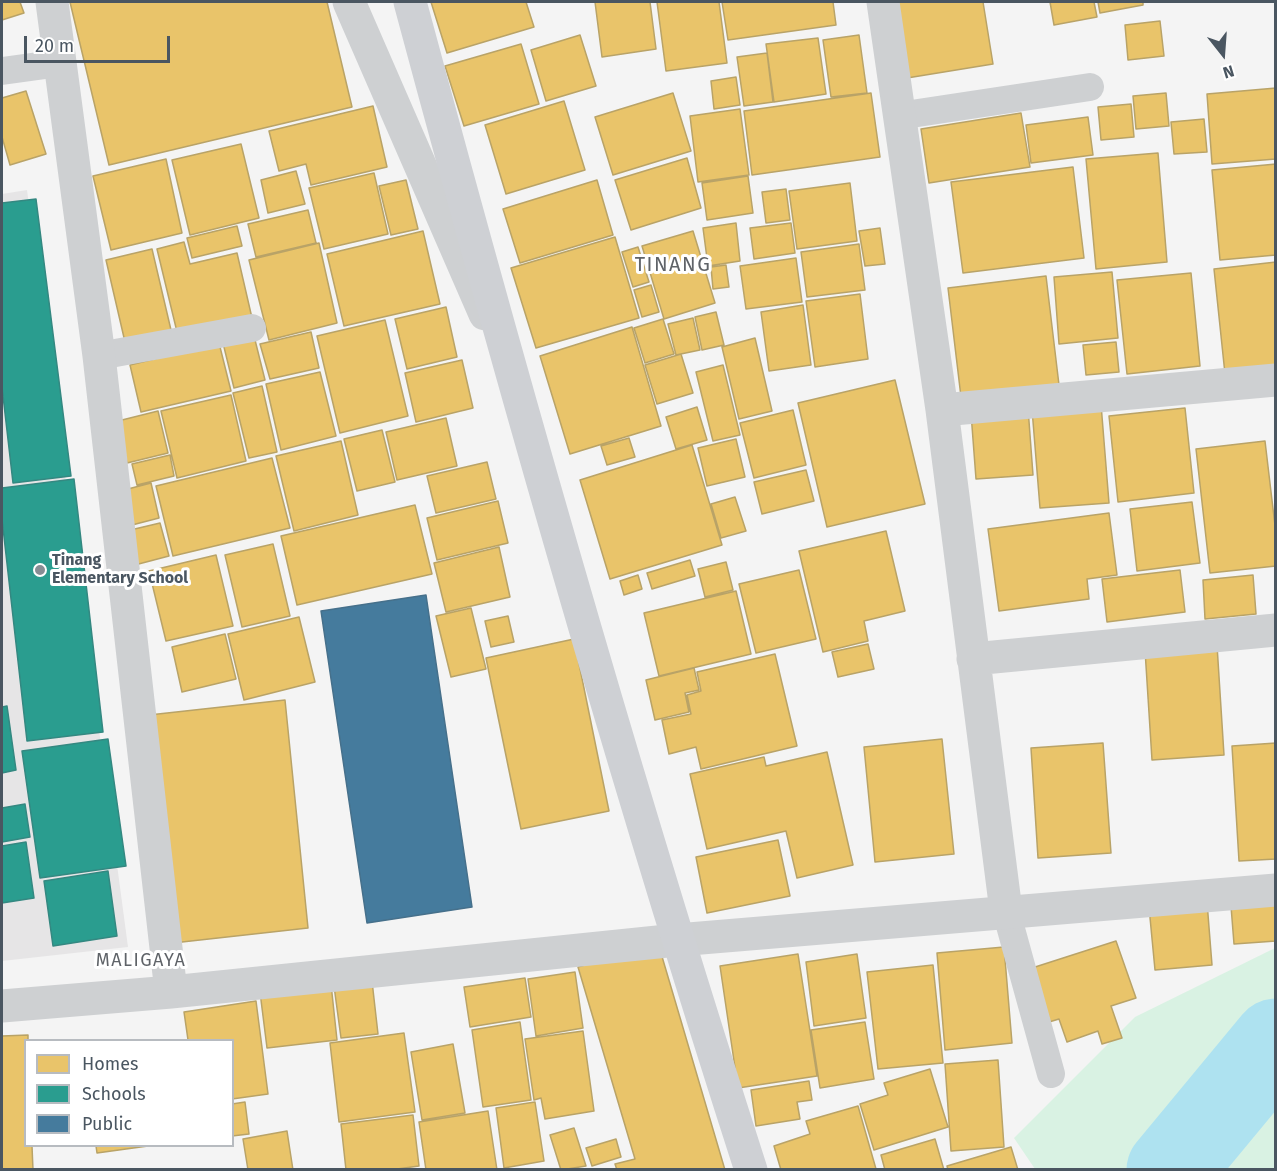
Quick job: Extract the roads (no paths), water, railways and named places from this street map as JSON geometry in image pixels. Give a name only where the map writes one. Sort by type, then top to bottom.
[{"type":"street","points":[[52,2],[99,356],[171,992]]},
{"type":"street","points":[[349,2],[508,368]]},
{"type":"street","points":[[410,2],[508,368],[677,940],[751,1170]]},
{"type":"street","points":[[883,2],[942,410],[1006,911]]},
{"type":"street","points":[[942,410],[1275,380]]},
{"type":"street","points":[[973,659],[1275,630]]},
{"type":"street","points":[[2,1006],[171,992],[677,940],[1275,890]]},
{"type":"lane","points":[[2,71],[60,63]]},
{"type":"lane","points":[[898,116],[1090,87]]},
{"type":"lane","points":[[99,356],[252,328]]},
{"type":"lane","points":[[1006,911],[1051,1074]]},
{"type":"waterway","points":[[1170,1170],[1276,1042]]},
{"type":"place","name":"Tinang Elementary School","points":[[40,570]]},
{"type":"district","name":"TINANG","points":[[673,265]]},
{"type":"district","name":"MALIGAYA","points":[[141,961]]}]
